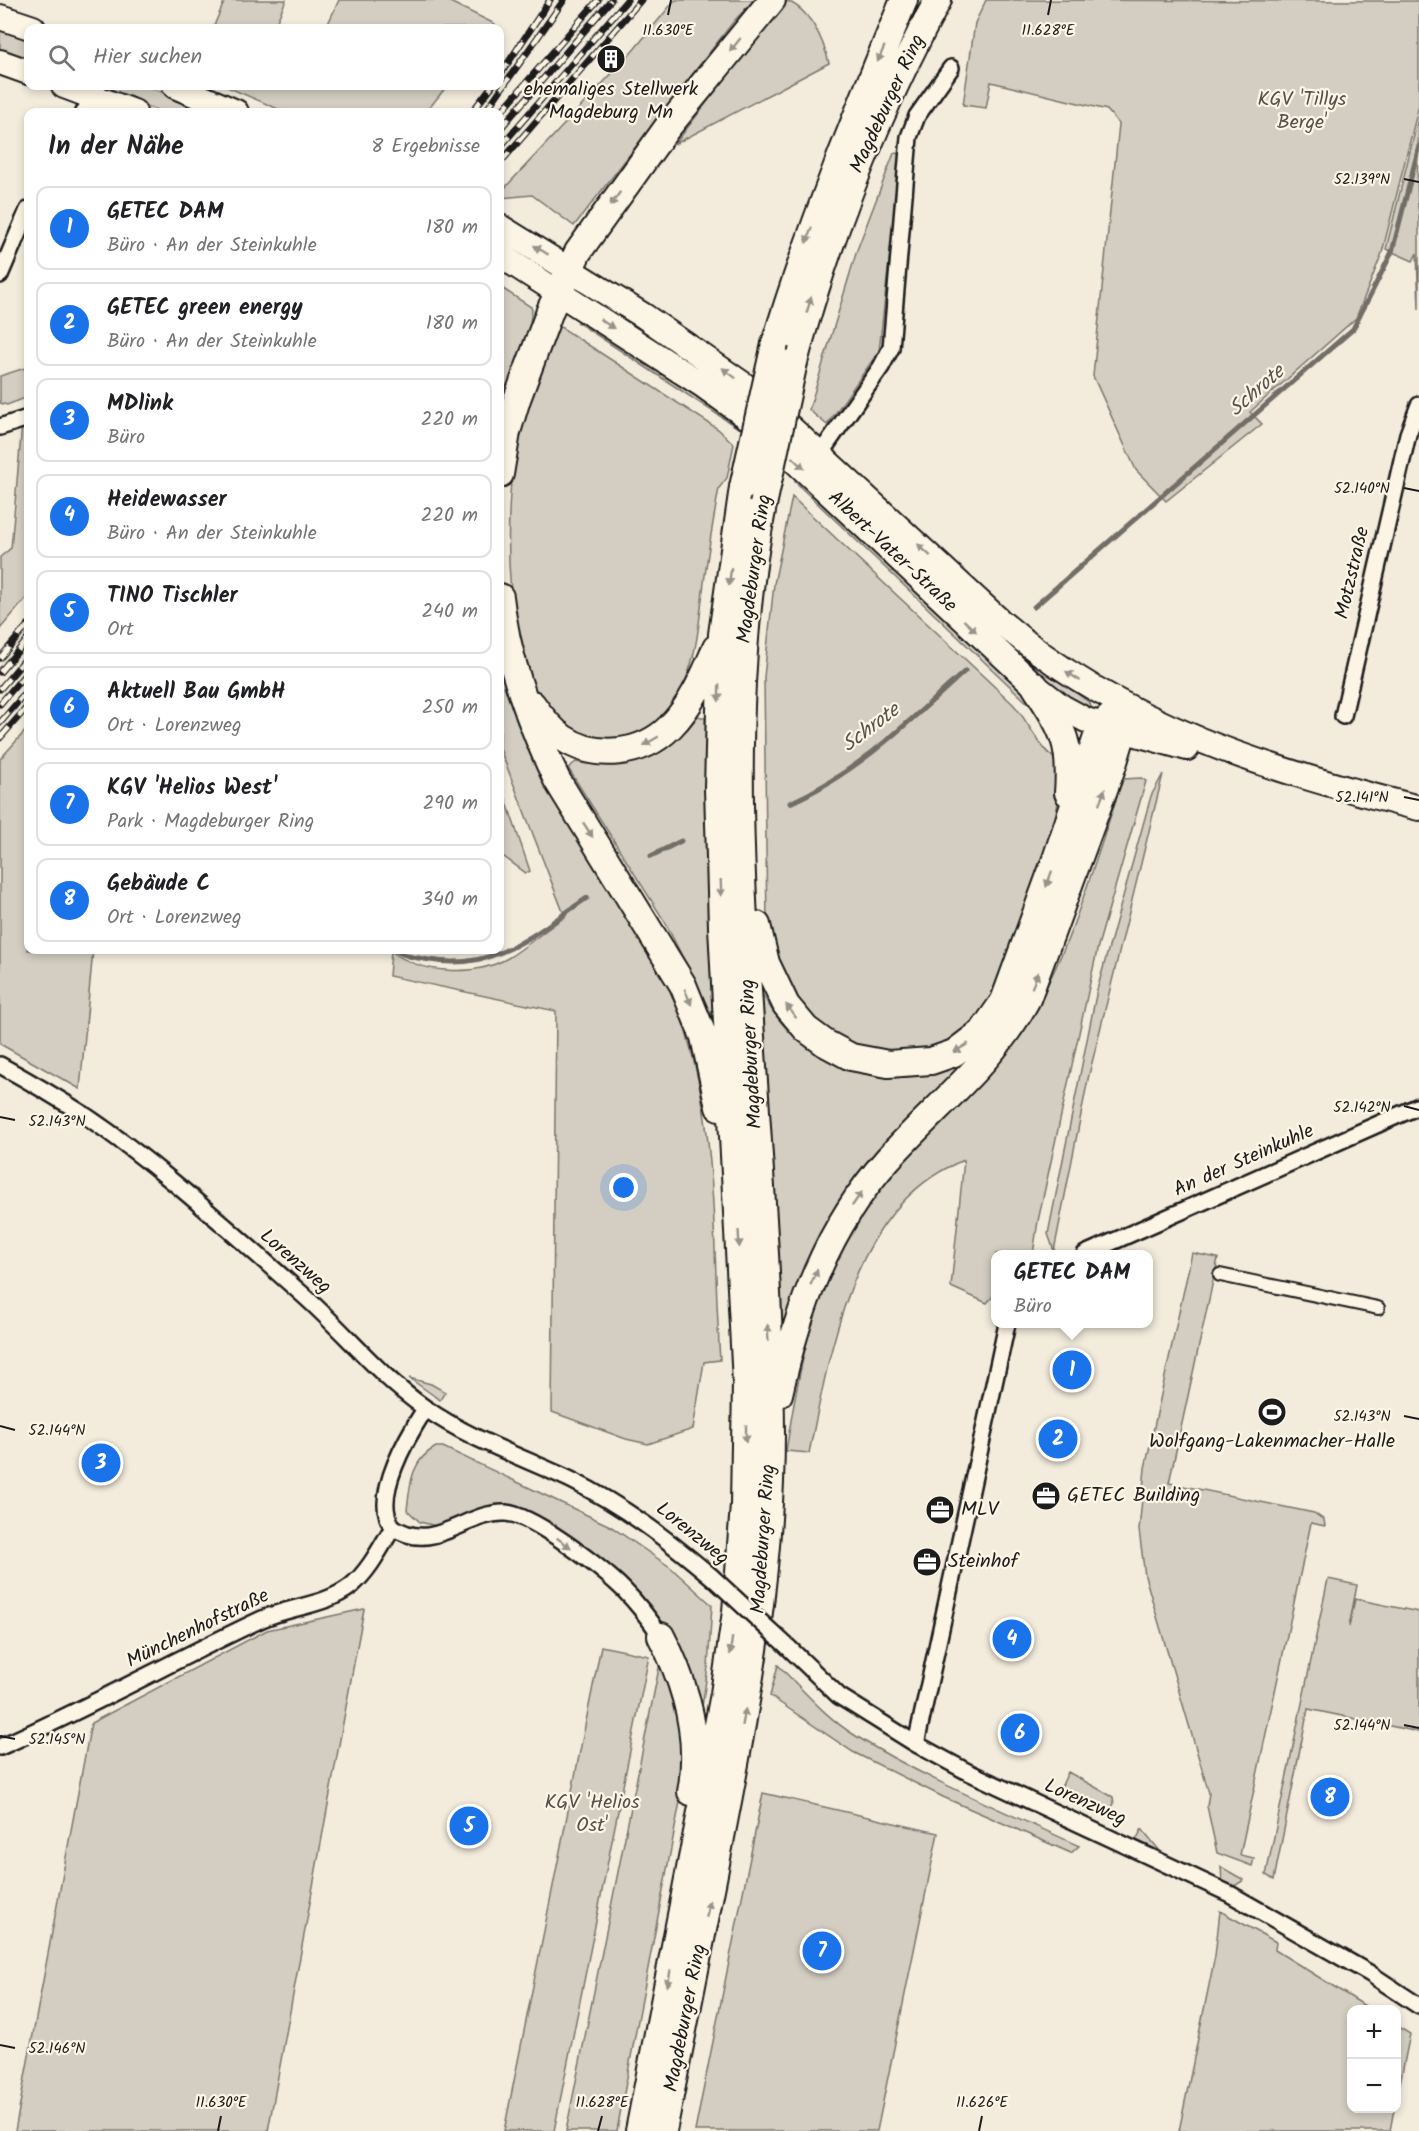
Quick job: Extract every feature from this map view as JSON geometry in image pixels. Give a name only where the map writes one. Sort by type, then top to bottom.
[{"type":"highway","points":[[504,453],[511,415],[558,293],[585,240],[667,128],[772,0]]},
{"type":"highway","name":"Magdeburger Ring","points":[[639,2131],[724,1694],[740,1570],[746,1383],[722,927],[718,788],[722,634],[743,487],[775,344],[800,261],[827,186],[904,0]]},
{"type":"highway","name":"Magdeburger Ring","points":[[663,2131],[728,1805],[755,1648],[766,1538],[771,1434],[768,1340],[739,801],[743,647],[751,577],[763,505],[794,362],[821,267],[855,174],[906,61],[938,0]]},
{"type":"highway","points":[[504,624],[507,644],[522,693],[557,780],[665,953],[688,996],[704,1037],[735,1181]]},
{"type":"highway","points":[[522,693],[546,723],[569,741],[581,747],[603,751],[636,748],[662,734],[678,717],[710,664],[722,634]]},
{"type":"highway","points":[[1035,686],[1066,741],[1070,771],[1067,824]]},
{"type":"highway","points":[[739,801],[761,950],[770,976],[786,1005],[806,1029],[834,1049],[859,1060],[888,1064],[916,1064],[945,1057],[970,1043],[990,1024],[1010,984],[1067,824],[1123,706]]},
{"type":"highway","points":[[771,1434],[797,1321],[816,1273],[841,1223],[886,1161],[961,1084],[1007,1032],[1027,999],[1058,921],[1112,728]]},
{"type":"highway","points":[[661,1636],[686,1699],[694,1743],[693,1783],[672,1898],[681,1921]]},
{"type":"main road","points":[[0,17],[24,25]]},
{"type":"main road","points":[[0,62],[24,71]]},
{"type":"main road","points":[[73,90],[122,108]]},
{"type":"main road","points":[[184,90],[227,108]]},
{"type":"main road","name":"Albert-Vater-Straße","points":[[504,229],[569,268],[744,385],[1019,637],[1069,674],[1123,706],[1170,728],[1248,759],[1419,808]]},
{"type":"main road","name":"Albert-Vater-Straße","points":[[504,258],[704,386],[750,419],[1035,686],[1071,712],[1112,728],[1185,748],[1248,759]]},
{"type":"street","points":[[820,454],[881,367],[891,348],[909,137],[917,116],[951,68]]},
{"type":"street","points":[[0,275],[24,219]]},
{"type":"street","name":"Motzstraße","points":[[1343,716],[1383,535],[1408,434],[1419,405]]},
{"type":"street","points":[[0,427],[24,419]]},
{"type":"street","name":"Lorenzweg","points":[[0,1065],[86,1116],[170,1179],[302,1295],[386,1376],[425,1408],[474,1436],[557,1473],[622,1508],[659,1532],[712,1577],[839,1696],[872,1719],[966,1771],[1230,1894],[1369,1973],[1419,2006]]},
{"type":"street","name":"An der Steinkuhle","points":[[1094,1250],[1419,1106]]},
{"type":"street","points":[[1220,1275],[1378,1308]]},
{"type":"street","points":[[916,1744],[1006,1328]]},
{"type":"street","points":[[425,1408],[394,1469],[387,1509],[393,1527],[405,1533],[431,1536],[486,1516],[513,1514],[552,1535],[610,1577],[638,1605],[661,1636]]},
{"type":"street","name":"Münchenhofstraße","points":[[0,1747],[113,1694],[274,1613],[333,1597],[356,1582],[393,1527]]},
{"type":"green space","points":[[225,0],[286,0],[276,24],[215,24]]},
{"type":"green space","points":[[339,0],[446,0],[495,24],[328,24]]},
{"type":"green space","points":[[675,0],[754,0],[734,21],[574,226],[532,195],[504,198],[504,189],[632,52]]},
{"type":"green space","points":[[785,0],[802,10],[814,26],[829,63],[675,144]]},
{"type":"green space","name":"KGV 'Tillys Berge'","points":[[986,0],[1419,1],[1419,105],[1382,253],[1356,318],[1250,412],[1262,424],[1166,501],[1136,470],[1093,376],[1119,124],[1107,110],[991,82],[986,108],[963,105],[975,23]]},
{"type":"green space","points":[[0,28],[24,37],[24,61],[0,52]]},
{"type":"green space","points":[[114,90],[157,90],[199,108],[151,108],[116,95]]},
{"type":"green space","points":[[234,90],[444,90],[429,108],[276,108]]},
{"type":"green space","points":[[1419,115],[1417,181],[1419,310],[1417,253],[1413,261],[1386,249]]},
{"type":"green space","points":[[894,153],[901,154],[879,351],[827,425],[809,410],[857,250]]},
{"type":"green space","points":[[504,290],[531,307],[528,334],[504,401]]},
{"type":"green space","points":[[577,322],[586,324],[740,422],[738,428]]},
{"type":"green space","points":[[559,326],[718,429],[734,444],[727,478],[719,488],[697,638],[684,684],[673,703],[659,719],[641,730],[621,737],[581,734],[551,713],[530,678],[517,634],[510,585],[508,537],[514,459],[525,415],[550,342]]},
{"type":"green space","points":[[24,368],[24,399],[7,405],[0,403],[0,376]]},
{"type":"green space","points":[[24,424],[24,601],[0,629],[0,557],[11,548],[22,425]]},
{"type":"green space","points":[[802,449],[1039,666],[1090,703],[1091,707],[1052,688]]},
{"type":"green space","points":[[796,476],[1028,696],[1035,710],[795,482]]},
{"type":"green space","points":[[792,497],[1013,704],[1042,746],[1055,759],[1062,762],[1060,792],[1046,852],[1037,882],[992,998],[983,1013],[963,1034],[941,1046],[919,1052],[868,1051],[819,1027],[786,985],[767,928],[764,677],[774,584]]},
{"type":"green space","points":[[504,676],[517,715],[671,990],[687,1036],[698,1081],[711,1172],[720,1360],[704,1362],[693,1429],[648,1444],[626,1439],[552,1412],[556,1011],[389,976],[391,954],[417,964],[448,970],[480,968],[495,964],[523,948],[565,917],[504,759]]},
{"type":"green space","points":[[698,716],[705,718],[714,1020],[665,922],[568,768],[576,762],[612,765],[644,758],[673,742]]},
{"type":"green space","points":[[24,732],[24,954],[93,954],[80,1089],[0,1044],[0,759]]},
{"type":"green space","points":[[1163,774],[1088,1079],[1054,1250],[1048,1234],[1097,990],[1151,796]]},
{"type":"green space","points":[[1141,778],[1146,781],[1098,946],[1034,1250],[991,1250],[991,1298],[987,1303],[951,1287],[964,1160],[926,1181],[896,1210],[872,1245],[853,1284],[838,1326],[809,1453],[786,1451],[803,1358],[811,1328],[820,1297],[844,1240],[860,1213],[893,1168],[1010,1047],[1030,1018],[1047,986],[1076,918],[1123,779]]},
{"type":"green space","points":[[504,794],[530,871],[526,873],[504,857]]},
{"type":"green space","points":[[762,993],[790,1032],[808,1048],[828,1061],[850,1070],[873,1076],[897,1077],[928,1074],[965,1059],[969,1060],[944,1088],[783,1330],[779,1329],[759,994]]},
{"type":"green space","points":[[1192,1253],[1218,1258],[1169,1483],[1314,1513],[1324,1520],[1325,1526],[1311,1523],[1240,1855],[1254,1858],[1252,1866],[1217,1853],[1207,1806],[1209,1793],[1145,1576],[1139,1530],[1145,1468]]},
{"type":"green space","points":[[409,1378],[431,1384],[445,1392],[440,1400]]},
{"type":"green space","points":[[436,1447],[443,1447],[610,1526],[670,1567],[712,1605],[708,1667],[700,1720],[679,1659],[664,1625],[653,1610],[615,1573],[567,1536],[543,1520],[505,1505],[487,1507],[436,1526],[420,1522],[407,1510],[413,1474],[421,1459]]},
{"type":"green space","points":[[1328,1579],[1357,1585],[1349,1627],[1355,1599],[1419,1612],[1419,1732],[1308,1709],[1274,1880],[1266,1875]]},
{"type":"green space","points":[[364,1609],[268,2131],[15,2131],[91,1723],[267,1630]]},
{"type":"green space","name":"KGV 'Helios Ost'","points":[[601,1646],[649,1656],[554,2131],[504,2131]]},
{"type":"green space","points":[[662,1653],[678,1704],[684,1781],[617,2131],[566,2131]]},
{"type":"green space","points":[[778,1665],[825,1712],[856,1736],[938,1781],[1079,1846],[1071,1853],[943,1797],[853,1752],[770,1696]]},
{"type":"green space","points":[[1068,1772],[1113,1797],[1114,1804],[1107,1812],[1058,1794]]},
{"type":"green space","points":[[763,1793],[938,1833],[877,2131],[695,2131]]},
{"type":"green space","points":[[1142,1829],[1160,1851],[1136,1840]]},
{"type":"green space","points":[[1221,1867],[1244,1880],[1233,1887],[1222,1881]]},
{"type":"green space","points":[[1220,1911],[1276,1942],[1275,1950],[1364,2005],[1347,2005],[1347,2113],[1393,2113],[1390,2131],[1179,2131],[1215,1956]]},
{"type":"green space","points":[[1401,2028],[1410,2034],[1401,2078]]},
{"type":"waterway","name":"Schrote","points":[[1034,607],[1353,329],[1392,252],[1419,146]]},
{"type":"waterway","name":"Schrote","points":[[790,803],[815,791],[861,761],[965,671]]},
{"type":"waterway","name":"Schrote","points":[[651,856],[681,841]]},
{"type":"waterway","name":"Schrote","points":[[504,951],[532,936],[587,898]]},
{"type":"waterway","name":"Schrote","points":[[403,954],[454,962],[475,960],[497,954]]},
{"type":"railway","points":[[504,69],[550,0]]},
{"type":"railway","points":[[504,85],[564,0]]},
{"type":"railway","points":[[504,108],[598,0]]},
{"type":"railway","points":[[504,124],[611,0]]},
{"type":"railway","points":[[504,142],[627,0]]},
{"type":"railway","points":[[504,158],[641,0]]},
{"type":"railway","points":[[475,108],[489,90]]},
{"type":"railway","points":[[488,108],[501,90]]},
{"type":"railway","points":[[0,658],[24,630]]},
{"type":"railway","points":[[0,672],[24,644]]},
{"type":"railway","points":[[0,689],[24,661]]},
{"type":"railway","points":[[0,704],[24,676]]},
{"type":"railway","points":[[0,723],[24,695]]},
{"type":"railway","points":[[0,738],[24,711]]},
{"type":"place","name":"ehemaliges Stellwerk Magdeburg Mn","points":[[611,59]]},
{"type":"place","name":"GETEC DAM","points":[[1072,1370]]},
{"type":"place","name":"Wolfgang-Lakenmacher-Halle","points":[[1272,1412]]},
{"type":"place","name":"GETEC green energy","points":[[1058,1439]]},
{"type":"place","name":"MDlink","points":[[101,1463]]},
{"type":"place","name":"GETEC Building","points":[[1046,1496]]},
{"type":"place","name":"MLV","points":[[940,1510]]},
{"type":"place","name":"Steinhof","points":[[927,1562]]},
{"type":"place","name":"Heidewasser","points":[[1012,1639]]},
{"type":"place","name":"Aktuell Bau GmbH","points":[[1020,1733]]},
{"type":"place","name":"Gebäude C","points":[[1330,1797]]},
{"type":"place","name":"TINO Tischler","points":[[469,1826]]},
{"type":"place","name":"KGV 'Helios West'","points":[[822,1951]]}]
